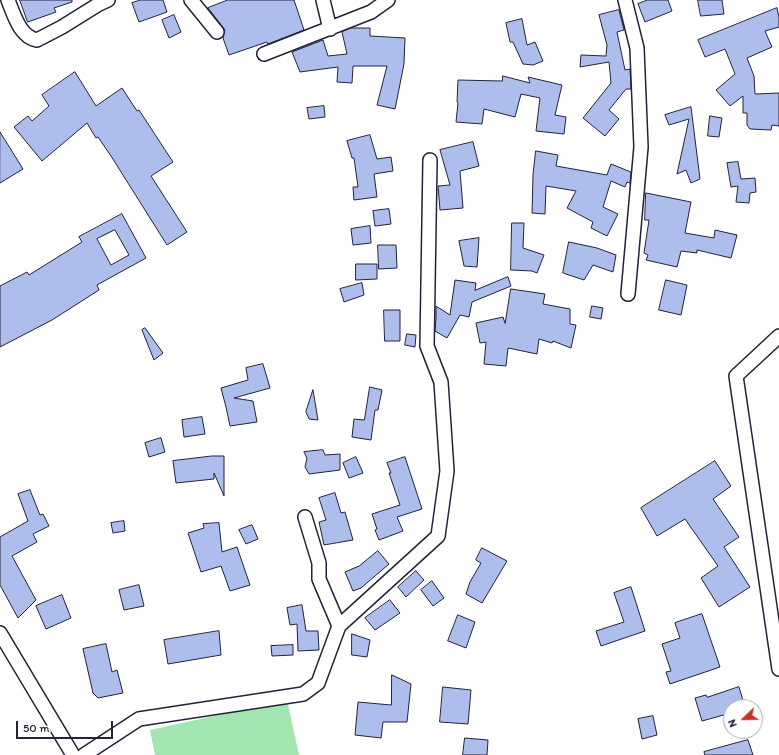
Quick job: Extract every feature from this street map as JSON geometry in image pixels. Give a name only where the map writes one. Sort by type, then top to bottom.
[{"type":"street","points":[[8,0],[23,33],[30,39],[37,40],[108,0]]},
{"type":"street","points":[[192,0],[217,32]]},
{"type":"street","points":[[323,0],[330,29]]},
{"type":"street","points":[[264,54],[372,12],[388,0]]},
{"type":"street","points":[[625,0],[637,48],[641,147],[628,294]]},
{"type":"street","points":[[84,755],[139,719],[303,694],[318,683],[339,626],[438,536],[447,471],[441,382],[427,346],[430,160]]},
{"type":"street","points":[[779,336],[736,376],[779,669]]},
{"type":"street","points":[[305,517],[319,563],[319,579],[339,626]]},
{"type":"street","points":[[0,633],[73,755]]},
{"type":"green space","points":[[287,700],[299,755],[155,755],[150,730]]},
{"type":"building","points":[[20,0],[72,0],[72,2],[54,8],[56,12],[28,22]]},
{"type":"building","points":[[141,0],[163,0],[167,12],[139,22],[132,3]]},
{"type":"building","points":[[228,0],[294,0],[304,30],[268,44],[267,42],[229,55],[223,38],[225,30],[208,8]]},
{"type":"building","points":[[648,0],[668,0],[672,11],[645,22],[638,4]]},
{"type":"building","points":[[698,0],[722,0],[724,14],[701,16]]},
{"type":"building","points":[[777,8],[779,27],[765,31],[772,47],[747,58],[754,76],[755,94],[779,93],[779,126],[772,125],[771,130],[750,129],[747,125],[747,113],[743,113],[743,96],[730,106],[716,90],[735,74],[725,49],[705,57],[698,40]]},
{"type":"building","points":[[619,10],[624,30],[617,32],[625,70],[630,69],[631,89],[626,89],[609,110],[619,119],[605,136],[583,118],[611,83],[609,62],[580,67],[581,55],[606,56],[607,45],[599,15]]},
{"type":"building","points":[[174,15],[181,32],[169,38],[162,20]]},
{"type":"building","points":[[522,19],[527,45],[535,42],[543,61],[533,65],[523,64],[513,42],[510,42],[506,23]]},
{"type":"building","points":[[351,28],[370,28],[370,36],[405,38],[404,64],[395,109],[377,105],[387,66],[353,66],[352,83],[337,82],[338,67],[300,72],[292,52],[323,40],[328,56],[347,54],[342,32]]},
{"type":"building","points":[[75,72],[96,106],[122,88],[137,111],[139,110],[173,162],[151,176],[187,232],[167,245],[111,156],[98,137],[96,138],[87,123],[42,161],[14,127],[28,116],[32,121],[49,106],[42,95]]},
{"type":"building","points":[[503,76],[530,83],[528,77],[562,85],[555,115],[566,117],[564,134],[536,131],[540,98],[521,94],[515,117],[484,109],[482,124],[456,122],[458,80],[502,81]]},
{"type":"building","points":[[324,106],[325,117],[309,119],[307,108]]},
{"type":"building","points":[[691,107],[700,179],[691,183],[686,170],[677,174],[689,119],[669,125],[665,115]]},
{"type":"building","points":[[710,116],[722,118],[719,137],[708,136]]},
{"type":"building","points":[[0,132],[23,169],[0,183]]},
{"type":"building","points":[[370,135],[377,159],[391,157],[393,171],[374,174],[377,197],[354,200],[353,187],[358,187],[354,158],[352,158],[347,141]]},
{"type":"building","points":[[473,142],[479,166],[460,171],[463,208],[440,210],[438,186],[450,185],[440,150]]},
{"type":"building","points":[[536,151],[558,155],[556,166],[607,175],[611,164],[631,172],[630,183],[627,182],[625,187],[611,181],[603,207],[618,214],[607,236],[591,228],[593,222],[567,208],[576,191],[546,186],[545,214],[532,213],[533,175]]},
{"type":"building","points":[[738,162],[741,179],[755,178],[756,192],[750,193],[749,203],[736,202],[738,186],[731,187],[727,163]]},
{"type":"building","points":[[646,193],[691,202],[685,233],[714,238],[715,230],[737,235],[731,258],[697,250],[697,253],[681,251],[677,267],[646,260],[648,255],[644,253],[649,220],[645,220]]},
{"type":"building","points":[[389,209],[391,224],[375,226],[373,211]]},
{"type":"building","points":[[122,214],[146,258],[97,285],[99,290],[52,320],[0,347],[0,286],[27,272],[29,275],[82,242],[79,237]],"holes":[[[115,230],[129,255],[111,265],[97,239]]]},
{"type":"building","points":[[512,223],[524,223],[523,248],[544,255],[537,273],[532,271],[511,270]]},
{"type":"building","points":[[370,226],[371,243],[353,245],[351,229]]},
{"type":"building","points":[[479,238],[477,267],[464,266],[459,241]]},
{"type":"building","points":[[569,242],[597,248],[616,255],[613,272],[593,265],[584,280],[563,273]]},
{"type":"building","points":[[378,245],[396,245],[397,268],[379,269]]},
{"type":"building","points":[[356,264],[377,264],[377,279],[356,280]]},
{"type":"building","points":[[508,277],[511,286],[472,302],[469,317],[460,315],[447,338],[435,331],[436,306],[450,315],[455,280],[476,283],[475,290]]},
{"type":"building","points":[[666,280],[687,285],[681,315],[659,310]]},
{"type":"building","points":[[362,283],[364,295],[344,302],[340,289]]},
{"type":"building","points":[[511,289],[545,294],[543,304],[570,309],[570,324],[576,325],[571,348],[553,341],[552,343],[539,339],[537,354],[508,348],[506,366],[484,364],[486,342],[480,343],[476,323],[503,317],[505,323]]},
{"type":"building","points":[[592,306],[603,308],[601,319],[590,317]]},
{"type":"building","points":[[384,310],[400,310],[400,341],[385,341]]},
{"type":"building","points":[[145,328],[163,353],[154,360],[142,330]]},
{"type":"building","points":[[407,334],[416,335],[415,347],[405,345]]},
{"type":"building","points":[[263,364],[270,388],[234,398],[253,401],[257,422],[230,426],[221,388],[248,380],[246,368]]},
{"type":"building","points":[[370,387],[382,390],[378,410],[375,410],[371,440],[352,437],[354,419],[364,420]]},
{"type":"building","points":[[313,390],[318,420],[309,419],[306,412]]},
{"type":"building","points":[[202,417],[205,434],[184,437],[182,420]]},
{"type":"building","points":[[161,438],[165,452],[149,457],[145,443]]},
{"type":"building","points":[[323,450],[325,455],[340,454],[340,470],[309,474],[305,467],[307,458],[304,452]]},
{"type":"building","points":[[224,456],[224,496],[214,473],[214,479],[176,483],[173,461]]},
{"type":"building","points":[[356,457],[363,473],[349,478],[343,463]]},
{"type":"building","points":[[405,457],[422,509],[397,517],[403,531],[379,540],[375,530],[377,529],[372,514],[400,505],[387,463]]},
{"type":"building","points":[[715,461],[731,486],[713,499],[739,537],[724,547],[750,587],[719,607],[701,578],[718,566],[685,519],[657,536],[641,508]]},
{"type":"building","points":[[30,490],[40,515],[43,514],[49,526],[33,534],[37,542],[12,556],[36,600],[18,618],[0,585],[0,537],[28,521],[18,494]]},
{"type":"building","points":[[335,493],[341,513],[345,512],[353,540],[324,545],[319,522],[326,520],[319,498]]},
{"type":"building","points":[[124,521],[125,531],[113,533],[111,523]]},
{"type":"building","points":[[219,523],[222,552],[237,547],[250,585],[230,591],[221,566],[201,572],[188,533],[204,528],[203,524]]},
{"type":"building","points":[[252,525],[258,539],[246,544],[239,530]]},
{"type":"building","points":[[482,548],[507,561],[482,603],[466,594],[470,582],[481,563],[476,560]]},
{"type":"building","points":[[378,551],[389,564],[361,588],[353,591],[345,572],[359,566]]},
{"type":"building","points":[[416,571],[424,580],[406,597],[398,587]]},
{"type":"building","points":[[432,581],[444,598],[433,606],[421,590]]},
{"type":"building","points":[[139,585],[144,606],[124,610],[119,590]]},
{"type":"building","points":[[631,587],[645,631],[601,646],[596,631],[624,622],[614,593]]},
{"type":"building","points":[[62,595],[71,618],[46,629],[36,606]]},
{"type":"building","points":[[390,600],[400,613],[375,630],[365,618]]},
{"type":"building","points":[[302,605],[306,631],[318,631],[319,650],[298,651],[297,624],[290,625],[287,608]]},
{"type":"building","points":[[702,614],[720,667],[670,684],[666,672],[671,671],[662,644],[680,638],[675,623]]},
{"type":"building","points":[[458,615],[475,622],[466,648],[448,641]]},
{"type":"building","points":[[219,631],[221,655],[168,664],[164,640]]},
{"type":"building","points":[[352,634],[370,640],[367,657],[352,655]]},
{"type":"building","points":[[106,644],[112,672],[117,670],[123,693],[98,698],[93,693],[83,649]]},
{"type":"building","points":[[293,645],[293,655],[272,656],[271,646]]},
{"type":"building","points":[[392,675],[411,684],[407,722],[383,722],[381,738],[355,735],[358,702],[391,705]]},
{"type":"building","points":[[443,687],[471,690],[468,724],[440,722]]},
{"type":"building","points":[[739,687],[743,699],[723,699],[723,715],[702,721],[695,698],[706,695],[707,697]]},
{"type":"building","points":[[653,716],[657,735],[642,739],[638,719]]},
{"type":"building","points":[[465,738],[488,740],[487,755],[463,755]]},
{"type":"building","points":[[748,740],[753,755],[705,755],[704,752]]}]
